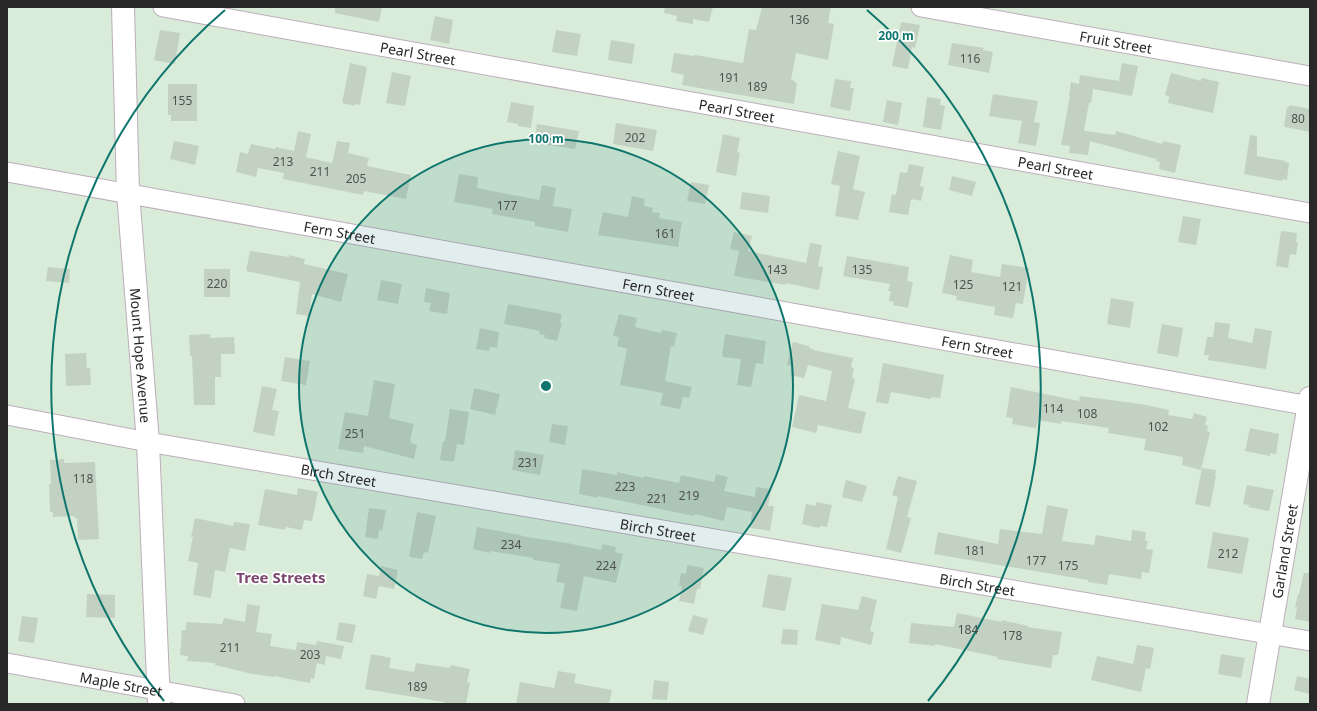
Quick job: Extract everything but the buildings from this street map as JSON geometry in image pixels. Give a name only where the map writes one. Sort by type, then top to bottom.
[{"type":"street","name":"Mount Hope Avenue","points":[[123,7],[128,194],[148,442],[159,697]]},
{"type":"street","name":"Pearl Street","points":[[163,7],[1310,213]]},
{"type":"street","name":"Fruit Street","points":[[921,7],[1310,76]]},
{"type":"street","name":"Fern Street","points":[[7,172],[1310,403]]},
{"type":"street","name":"Garland Street","points":[[1258,704],[1310,403]]},
{"type":"street","name":"Birch Street","points":[[7,415],[148,442],[1310,641]]},
{"type":"street","name":"Maple Street","points":[[7,663],[159,697],[235,704]]},
{"type":"district","name":"Tree Streets","points":[[281,577]]}]
